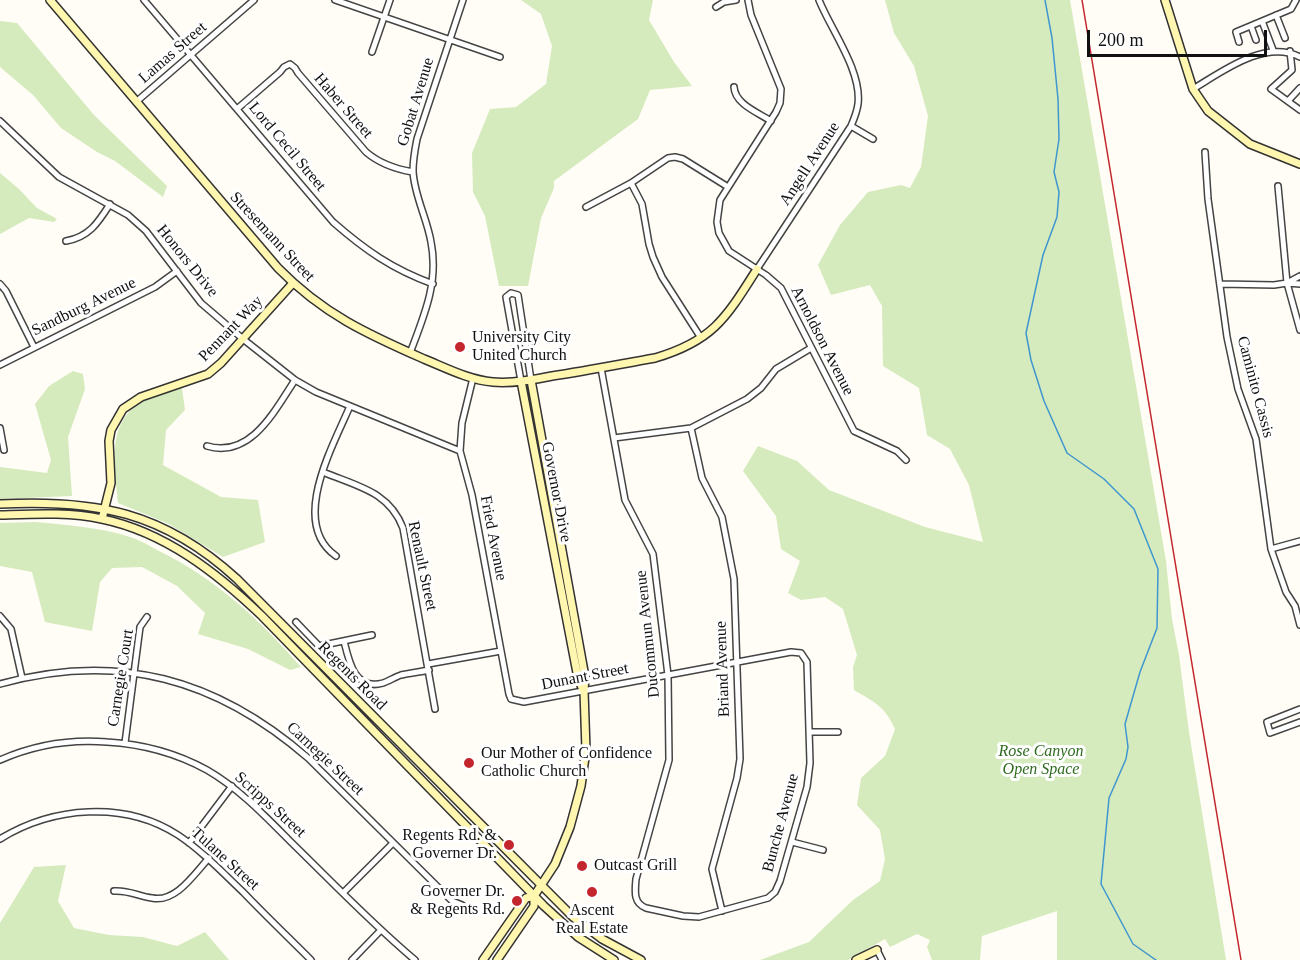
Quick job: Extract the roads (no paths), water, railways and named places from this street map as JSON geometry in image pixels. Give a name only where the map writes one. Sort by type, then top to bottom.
[{"type":"street","name":"Stresemann Street","points":[[50,0],[293,283],[346,323],[410,353],[473,378],[494,382],[531,380],[663,356],[689,346],[715,328],[728,314],[757,269]]},
{"type":"street","name":"Lord Cecil Street","points":[[144,0],[333,222],[380,260],[405,274],[433,284]]},
{"type":"street","name":"Lamas Street","points":[[136,102],[254,0]]},
{"type":"street","points":[[335,0],[500,57]]},
{"type":"street","points":[[372,52],[390,0]]},
{"type":"street","name":"Gobat Avenue","points":[[410,353],[428,307],[433,284],[431,242],[413,172],[417,139],[463,0]]},
{"type":"street","points":[[716,7],[724,2],[736,0]]},
{"type":"street","name":"Arnoldson Avenue","points":[[748,0],[751,15],[782,89],[780,103],[771,121],[720,200],[717,212],[719,233],[729,251],[781,288],[854,431],[897,451],[906,460]]},
{"type":"street","name":"Angell Avenue","points":[[757,269],[851,126],[858,104],[858,89],[854,74],[819,0]]},
{"type":"street","points":[[1165,0],[1192,88],[1208,111],[1250,144],[1300,164]]},
{"type":"street","points":[[1239,42],[1236,32],[1291,9],[1296,0]]},
{"type":"street","points":[[1276,15],[1285,38]]},
{"type":"street","points":[[1262,21],[1274,50]]},
{"type":"street","points":[[1251,26],[1256,40]]},
{"type":"street","points":[[1192,88],[1255,54],[1274,50],[1290,51],[1300,57]]},
{"type":"street","points":[[1290,51],[1292,70],[1271,89],[1300,110]]},
{"type":"street","name":"Haber Street","points":[[237,109],[290,64],[376,161],[398,170],[413,172]]},
{"type":"street","points":[[734,87],[735,95],[740,101],[771,121]]},
{"type":"street","points":[[1288,101],[1300,88]]},
{"type":"street","name":"Honors Drive","points":[[0,121],[58,177],[128,215],[146,231],[201,303],[295,380],[316,392],[460,451]]},
{"type":"street","points":[[851,126],[873,139]]},
{"type":"street","name":"Caminito Cassis","points":[[1205,152],[1208,199],[1227,337],[1238,389],[1256,439],[1271,549],[1286,592],[1295,606],[1300,625]]},
{"type":"street","points":[[586,207],[631,183],[661,161],[675,157],[683,159],[728,187]]},
{"type":"street","points":[[631,183],[642,204],[653,257],[662,277],[701,338]]},
{"type":"street","points":[[1278,186],[1287,282],[1300,330]]},
{"type":"street","points":[[66,241],[79,239],[92,230],[110,204]]},
{"type":"street","name":"Sandburg Avenue","points":[[0,365],[155,287],[177,271]]},
{"type":"street","points":[[1287,282],[1300,276]]},
{"type":"street","points":[[1221,284],[1274,285],[1287,282],[1300,284]]},
{"type":"street","name":"Pennant Way","points":[[102,519],[111,483],[109,441],[111,430],[123,409],[141,397],[208,374],[221,363],[293,283]]},
{"type":"street","points":[[0,284],[6,291],[34,347]]},
{"type":"street","name":"Governor Drive","points":[[497,960],[534,906],[534,896],[555,864],[566,837],[581,786],[586,731],[585,677],[531,380],[518,295],[511,293],[506,297],[521,381],[578,678],[584,691]]},
{"type":"street","points":[[614,438],[691,428],[747,399],[761,388],[776,369],[811,348]]},
{"type":"street","name":"Ducommun Avenue","points":[[601,368],[625,500],[653,554],[668,675],[669,760],[636,879],[637,901],[646,908],[683,916],[699,917],[722,911]]},
{"type":"street","name":"Fried Avenue","points":[[473,378],[462,423],[460,451],[472,495],[509,694],[516,701]]},
{"type":"street","points":[[207,446],[219,449],[233,447],[259,431],[271,418],[295,380]]},
{"type":"street","points":[[336,556],[326,549],[319,535],[315,501],[317,486],[350,406]]},
{"type":"street","points":[[0,428],[4,450]]},
{"type":"street","name":"Briand Avenue","points":[[691,428],[702,478],[722,517],[734,579],[740,759],[712,869],[722,911]]},
{"type":"street","name":"Renault Street","points":[[323,472],[379,495],[397,513],[403,528],[435,709]]},
{"type":"street","name":"Regents Road","points":[[0,504],[53,503],[105,508],[151,523],[180,537],[229,571],[541,886],[584,926],[641,960]]},
{"type":"street","name":"Regents Road","points":[[0,515],[42,514],[102,519],[132,528],[172,546],[205,567],[235,591],[534,896],[578,937],[614,960]]},
{"type":"street","points":[[1271,549],[1300,541]]},
{"type":"street","points":[[0,616],[11,629],[22,678]]},
{"type":"street","name":"Carnegie Court","points":[[125,743],[140,627],[147,617]]},
{"type":"street","points":[[296,622],[319,646],[372,635]]},
{"type":"street","points":[[344,642],[349,665],[354,674],[360,680],[371,684],[380,684],[399,675],[428,667],[501,651]]},
{"type":"street","name":"Dunant Street","points":[[516,701],[524,702],[791,652],[801,653]]},
{"type":"street","name":"Bunche Avenue","points":[[722,911],[768,898],[775,892],[792,842],[807,787],[810,763],[807,662],[801,653]]},
{"type":"street","name":"Carnegie Street","points":[[0,684],[60,671],[104,670],[167,680],[205,692],[237,706],[261,721],[308,758],[452,901],[462,904]]},
{"type":"street","points":[[1300,709],[1267,722],[1270,733],[1300,722]]},
{"type":"street","points":[[809,732],[838,732]]},
{"type":"street","name":"Scripps Street","points":[[0,760],[36,748],[88,741],[125,743],[156,749],[185,759],[232,786],[252,802],[380,931],[415,960]]},
{"type":"street","points":[[189,843],[232,786]]},
{"type":"street","name":"Tulane Street","points":[[0,839],[39,821],[64,814],[90,811],[115,813],[155,824],[177,834],[208,858],[310,960]]},
{"type":"street","points":[[792,842],[823,850]]},
{"type":"street","points":[[343,893],[393,843]]},
{"type":"street","points":[[114,891],[126,890],[153,899],[165,899],[177,893],[208,858]]},
{"type":"street","name":"Governor Drive","points":[[483,960],[526,898],[534,896]]},
{"type":"street","points":[[352,960],[380,931]]},
{"type":"street","points":[[856,960],[877,950],[882,960]]},
{"type":"waterway","points":[[1045,0],[1052,38],[1058,99],[1059,139],[1054,172],[1059,192],[1057,217],[1043,255],[1026,333],[1031,360],[1044,401],[1067,453],[1104,479],[1134,509],[1158,569],[1157,628],[1140,672],[1125,724],[1128,747],[1126,759],[1109,798],[1101,884],[1133,944],[1156,960]]},
{"type":"railway","points":[[1082,0],[1241,960]]},
{"type":"place","name":"University City United Church","points":[[460,347]]},
{"type":"place","name":"Our Mother of Confidence Catholic Church","points":[[469,763]]},
{"type":"place","name":"Regents Rd. & Governer Dr.","points":[[509,845]]},
{"type":"place","name":"Outcast Grill","points":[[582,866]]},
{"type":"place","name":"Ascent Real Estate","points":[[592,892]]},
{"type":"place","name":"Governer Dr. & Regents Rd.","points":[[517,901]]},
{"type":"park label","name":"Rose Canyon Open Space","points":[[1041,761]]}]
